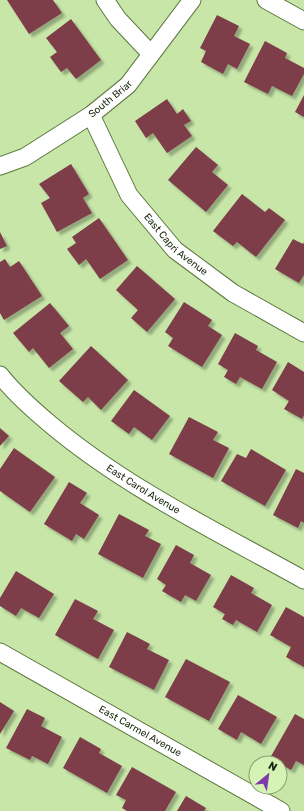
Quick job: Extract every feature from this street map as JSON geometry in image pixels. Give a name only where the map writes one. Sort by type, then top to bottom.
[{"type":"street","points":[[105,0],[118,19],[152,54]]},
{"type":"street","name":"South Briar","points":[[0,166],[25,157],[91,115],[128,85],[192,0]]},
{"type":"street","points":[[266,0],[304,21]]},
{"type":"street","name":"East Capri Avenue","points":[[91,115],[129,195],[176,250],[233,293],[304,333]]},
{"type":"street","name":"East Carol Avenue","points":[[0,375],[15,394],[74,444],[144,491],[304,580]]},
{"type":"street","name":"East Carmel Avenue","points":[[0,652],[281,811]]},
{"type":"building","points":[[7,0],[53,0],[62,13],[29,34]]},
{"type":"building","points":[[217,15],[239,26],[234,36],[250,44],[237,69],[228,64],[223,74],[201,62],[206,51],[200,48]]},
{"type":"building","points":[[71,19],[101,60],[76,79],[67,68],[61,72],[50,57],[57,52],[46,38]]},
{"type":"building","points":[[265,41],[287,53],[285,58],[304,68],[304,74],[292,96],[272,86],[268,94],[244,82]]},
{"type":"building","points":[[304,95],[304,117],[295,112]]},
{"type":"building","points":[[167,99],[177,114],[183,109],[191,121],[184,125],[192,136],[167,153],[153,133],[146,138],[135,121]]},
{"type":"building","points":[[196,147],[218,165],[212,172],[228,185],[206,212],[168,180]]},
{"type":"building","points":[[71,164],[89,194],[83,198],[92,213],[57,232],[41,203],[50,198],[39,184]]},
{"type":"building","points":[[242,194],[265,212],[269,208],[285,220],[256,257],[237,242],[233,246],[213,231]]},
{"type":"building","points":[[99,218],[128,260],[100,279],[86,259],[79,265],[67,249],[76,243],[72,237]]},
{"type":"building","points":[[0,232],[7,246],[0,249]]},
{"type":"building","points":[[293,239],[303,244],[304,242],[304,275],[299,283],[275,269]]},
{"type":"building","points":[[5,259],[10,267],[19,261],[42,296],[4,320],[0,313],[0,262]]},
{"type":"building","points":[[137,266],[175,299],[147,332],[131,318],[138,310],[116,290]]},
{"type":"building","points":[[184,302],[212,320],[208,326],[222,335],[202,367],[168,346],[173,338],[165,332]]},
{"type":"building","points":[[50,303],[69,326],[60,333],[73,349],[49,368],[33,348],[29,352],[13,333]]},
{"type":"building","points":[[235,333],[258,346],[256,350],[277,362],[262,389],[240,377],[236,384],[224,377],[228,370],[218,364]]},
{"type":"building","points":[[91,346],[128,380],[101,410],[88,397],[83,402],[59,381]]},
{"type":"building","points":[[288,362],[304,372],[304,415],[302,419],[284,409],[289,401],[272,390]]},
{"type":"building","points":[[134,390],[170,416],[152,440],[134,427],[129,434],[111,421]]},
{"type":"building","points":[[189,417],[218,432],[213,440],[229,448],[213,478],[169,454]]},
{"type":"building","points":[[0,428],[9,436],[0,446]]},
{"type":"building","points":[[14,448],[55,477],[30,512],[0,491],[0,469]]},
{"type":"building","points":[[251,449],[286,470],[265,506],[221,481],[237,454],[246,458]]},
{"type":"building","points":[[296,469],[304,473],[304,523],[301,521],[298,528],[273,515]]},
{"type":"building","points":[[69,482],[87,493],[80,503],[99,515],[84,539],[76,534],[72,541],[44,524]]},
{"type":"building","points":[[119,514],[149,530],[145,536],[161,544],[143,578],[98,554]]},
{"type":"building","points":[[176,545],[194,555],[190,563],[211,575],[196,601],[185,595],[181,602],[162,591],[166,585],[157,579]]},
{"type":"building","points":[[16,571],[54,594],[39,618],[21,608],[16,616],[0,606],[0,598]]},
{"type":"building","points":[[231,575],[254,588],[251,593],[272,605],[257,632],[236,620],[233,625],[222,619],[225,614],[213,607]]},
{"type":"building","points":[[75,599],[98,611],[93,619],[114,630],[98,659],[55,635]]},
{"type":"building","points":[[286,607],[304,617],[304,667],[286,657],[291,647],[270,635]]},
{"type":"building","points":[[127,632],[150,644],[147,649],[169,660],[154,690],[109,667]]},
{"type":"building","points":[[186,659],[230,682],[209,721],[165,697]]},
{"type":"building","points":[[238,695],[277,717],[261,744],[241,732],[237,740],[218,729]]},
{"type":"building","points":[[0,702],[14,711],[0,734]]},
{"type":"building","points":[[27,709],[45,718],[41,726],[62,737],[48,764],[32,756],[30,760],[6,748]]},
{"type":"building","points":[[295,714],[304,719],[304,765],[296,761],[291,770],[288,768],[288,755],[272,755]]},
{"type":"building","points":[[80,737],[101,749],[99,753],[122,766],[107,793],[63,768]]},
{"type":"building","points":[[132,767],[176,792],[165,811],[127,811],[122,808],[126,800],[116,795]]},
{"type":"building","points":[[186,796],[206,808],[204,811],[177,811]]}]
